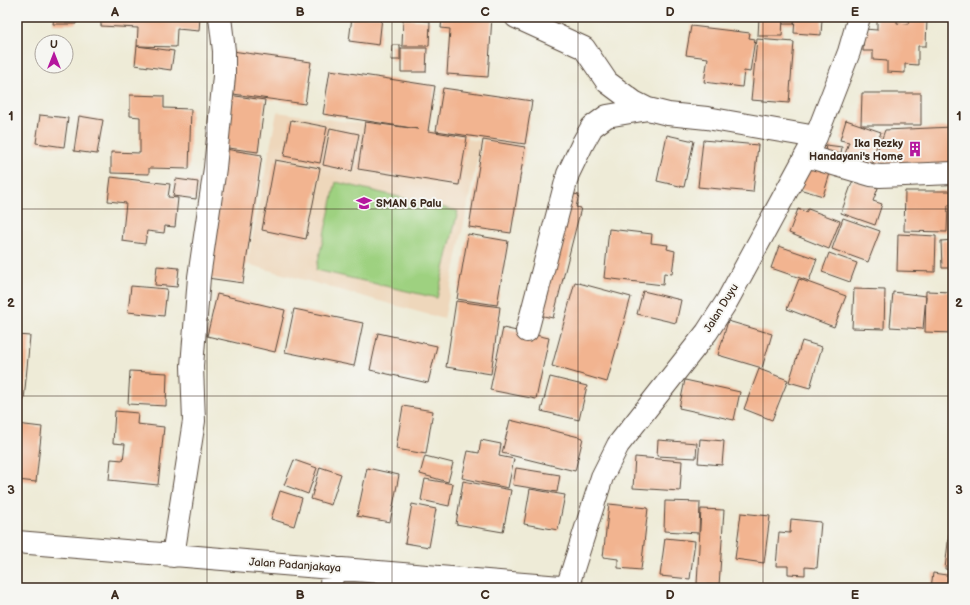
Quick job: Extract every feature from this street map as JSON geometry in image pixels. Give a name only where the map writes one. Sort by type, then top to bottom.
[{"type":"street","points":[[173,556],[194,421],[192,366],[199,277],[215,168],[224,76],[224,51],[220,17]]},
{"type":"street","points":[[516,17],[584,48],[607,82],[634,102],[648,109],[668,114],[707,118],[816,136]]},
{"type":"street","name":"Jalan Duyu","points":[[567,588],[602,477],[614,451],[714,322],[746,268],[816,136],[849,52],[859,17]]},
{"type":"street","points":[[527,330],[568,174],[592,127],[607,116],[648,109]]},
{"type":"street","points":[[806,156],[871,175],[880,176],[953,173]]},
{"type":"street","name":"Jalan Padanjakaya","points":[[17,542],[173,556],[332,578],[573,588]]},
{"type":"shaded area","name":"SMAN 6 Palu","points":[[277,112],[481,141],[444,319],[247,264]]},
{"type":"green space","points":[[336,182],[458,211],[437,298],[316,270]]},
{"type":"building","points":[[54,17],[76,17],[76,24],[53,24]]},
{"type":"building","points":[[101,17],[200,17],[199,31],[177,29],[176,47],[137,46],[138,28],[101,26]]},
{"type":"building","points":[[352,17],[382,17],[379,45],[349,41]]},
{"type":"building","points":[[442,17],[492,17],[488,77],[447,74],[450,29],[441,28]]},
{"type":"building","points":[[759,17],[783,17],[782,36],[758,36]]},
{"type":"building","points":[[784,17],[794,17],[794,24],[783,24]]},
{"type":"building","points":[[795,17],[822,19],[821,35],[794,33]]},
{"type":"building","points":[[877,17],[897,17],[897,23],[908,24],[909,19],[927,19],[926,46],[918,46],[918,65],[905,64],[905,73],[887,72],[887,61],[873,60],[873,51],[863,51],[864,29],[877,30]]},
{"type":"building","points":[[403,19],[430,21],[429,46],[402,46]]},
{"type":"building","points":[[691,26],[750,33],[749,38],[755,39],[750,72],[744,71],[742,87],[704,82],[708,58],[686,55]]},
{"type":"building","points":[[757,39],[794,42],[789,103],[751,100]]},
{"type":"building","points":[[392,45],[400,45],[400,60],[391,60]]},
{"type":"building","points":[[137,46],[174,51],[171,70],[135,65]]},
{"type":"building","points":[[401,48],[427,48],[426,72],[401,72]]},
{"type":"building","points":[[232,51],[311,62],[305,104],[226,93]]},
{"type":"building","points":[[330,70],[435,86],[428,131],[467,137],[459,185],[358,169],[365,122],[418,129],[323,114]]},
{"type":"building","points":[[443,88],[532,101],[525,144],[436,131]]},
{"type":"building","points":[[862,93],[921,93],[921,125],[861,125]]},
{"type":"building","points":[[130,95],[164,96],[164,108],[191,109],[189,169],[149,168],[149,174],[111,173],[111,152],[140,153],[140,117],[130,116]]},
{"type":"building","points":[[228,95],[265,100],[258,152],[221,147]]},
{"type":"building","points":[[40,115],[68,118],[64,147],[36,143]]},
{"type":"building","points":[[79,116],[103,120],[97,154],[74,151]]},
{"type":"building","points":[[291,120],[327,127],[320,163],[284,156]]},
{"type":"building","points":[[846,120],[881,132],[870,168],[843,160],[849,142],[840,140]]},
{"type":"building","name":"Ika Rezky Handayani's Home","points":[[953,127],[953,169],[870,171],[885,130]]},
{"type":"building","points":[[330,128],[359,134],[352,171],[323,165]]},
{"type":"building","points":[[667,135],[694,141],[684,187],[657,181]]},
{"type":"building","points":[[483,140],[525,147],[511,233],[469,227]]},
{"type":"building","points":[[703,140],[758,145],[753,192],[698,187]]},
{"type":"building","points":[[826,145],[842,147],[840,159],[824,157]]},
{"type":"building","points":[[219,148],[262,155],[243,283],[200,277]]},
{"type":"building","points":[[275,160],[320,168],[306,239],[262,230]]},
{"type":"building","points":[[807,162],[831,170],[823,196],[799,189]]},
{"type":"building","points":[[111,177],[170,184],[168,197],[178,198],[175,227],[165,226],[164,233],[147,231],[145,244],[122,241],[126,203],[108,201]]},
{"type":"building","points":[[176,179],[198,182],[196,199],[173,196]]},
{"type":"building","points":[[853,180],[878,188],[873,201],[882,204],[875,225],[841,213]]},
{"type":"building","points":[[905,191],[953,191],[953,205],[948,205],[947,232],[904,231]]},
{"type":"building","points":[[569,193],[579,195],[576,207],[581,208],[553,318],[534,314]]},
{"type":"building","points":[[798,209],[806,212],[808,209],[840,221],[829,249],[789,233]]},
{"type":"building","points":[[843,218],[880,231],[868,262],[832,249]]},
{"type":"building","points":[[609,229],[652,234],[651,243],[668,245],[667,249],[675,251],[672,274],[664,273],[663,285],[604,278]]},
{"type":"building","points":[[468,234],[508,241],[497,305],[457,299]]},
{"type":"building","points":[[898,234],[936,236],[935,272],[897,271]]},
{"type":"building","points":[[953,240],[953,268],[942,268],[941,241]]},
{"type":"building","points":[[779,246],[817,259],[809,281],[771,268]]},
{"type":"building","points":[[829,253],[857,263],[850,282],[822,272]]},
{"type":"building","points":[[157,266],[179,268],[177,287],[155,285]]},
{"type":"building","points":[[799,279],[846,296],[834,327],[787,309]]},
{"type":"building","points":[[575,282],[631,297],[607,382],[552,366]]},
{"type":"building","points":[[131,286],[167,289],[164,316],[128,312]]},
{"type":"building","points":[[854,289],[885,290],[884,329],[852,328]]},
{"type":"building","points":[[643,291],[681,300],[676,323],[637,314]]},
{"type":"building","points":[[926,291],[953,292],[953,333],[925,332]]},
{"type":"building","points":[[893,292],[926,296],[923,329],[890,327]]},
{"type":"building","points":[[217,294],[285,310],[275,352],[207,336]]},
{"type":"building","points":[[456,301],[500,307],[491,374],[446,367]]},
{"type":"building","points":[[294,309],[363,323],[354,366],[285,352]]},
{"type":"building","points":[[728,321],[772,334],[762,368],[718,355]]},
{"type":"building","points":[[503,328],[549,338],[536,399],[490,390]]},
{"type":"building","points":[[378,333],[437,346],[428,383],[370,370]]},
{"type":"building","points":[[17,335],[30,336],[24,400],[17,399]]},
{"type":"building","points":[[802,341],[822,347],[810,388],[789,382]]},
{"type":"building","points":[[759,369],[788,380],[772,420],[744,409]]},
{"type":"building","points":[[130,371],[167,373],[166,406],[128,404]]},
{"type":"building","points":[[550,377],[587,386],[579,420],[541,411]]},
{"type":"building","points":[[685,380],[740,392],[734,420],[679,408]]},
{"type":"building","points":[[403,406],[433,411],[426,454],[396,449]]},
{"type":"building","points":[[115,411],[138,413],[137,424],[164,427],[158,485],[109,480],[111,459],[123,460],[125,444],[113,443]]},
{"type":"building","points":[[510,420],[583,438],[575,471],[502,453]]},
{"type":"building","points":[[17,424],[42,427],[36,482],[17,480]]},
{"type":"building","points":[[700,439],[724,441],[722,465],[698,463]]},
{"type":"building","points":[[481,440],[501,444],[499,456],[514,459],[508,488],[462,478],[468,451],[479,453]]},
{"type":"building","points":[[658,440],[697,443],[696,458],[657,456]]},
{"type":"building","points":[[425,456],[453,463],[448,482],[420,474]]},
{"type":"building","points":[[635,457],[682,461],[680,491],[633,488]]},
{"type":"building","points":[[294,460],[317,468],[308,494],[284,485]]},
{"type":"building","points":[[320,467],[341,474],[331,505],[311,499]]},
{"type":"building","points":[[367,468],[399,475],[390,522],[357,516]]},
{"type":"building","points":[[516,468],[560,475],[557,492],[513,485]]},
{"type":"building","points":[[425,479],[453,484],[449,506],[421,500]]},
{"type":"building","points":[[463,481],[511,490],[503,532],[456,524]]},
{"type":"building","points":[[530,489],[565,495],[558,530],[524,524]]},
{"type":"building","points":[[280,491],[302,498],[294,526],[271,519]]},
{"type":"building","points":[[665,501],[700,502],[699,533],[664,531]]},
{"type":"building","points":[[412,504],[436,509],[429,547],[405,543]]},
{"type":"building","points":[[609,504],[648,508],[641,570],[618,568],[618,559],[603,557]]},
{"type":"building","points":[[701,509],[724,510],[719,586],[697,584]]},
{"type":"building","points":[[741,513],[770,516],[764,563],[735,559]]},
{"type":"building","points":[[791,519],[821,522],[817,568],[805,567],[805,575],[788,574],[788,566],[776,566],[779,532],[790,533]]},
{"type":"building","points":[[949,534],[953,535],[953,570],[945,569]]},
{"type":"building","points":[[665,538],[695,541],[690,579],[660,576]]},
{"type":"building","points":[[933,573],[953,576],[953,588],[931,588]]},
{"type":"place","name":"Ika Rezky Handayani's Home","points":[[915,149]]},
{"type":"place","name":"SMAN 6 Palu","points":[[364,203]]}]
